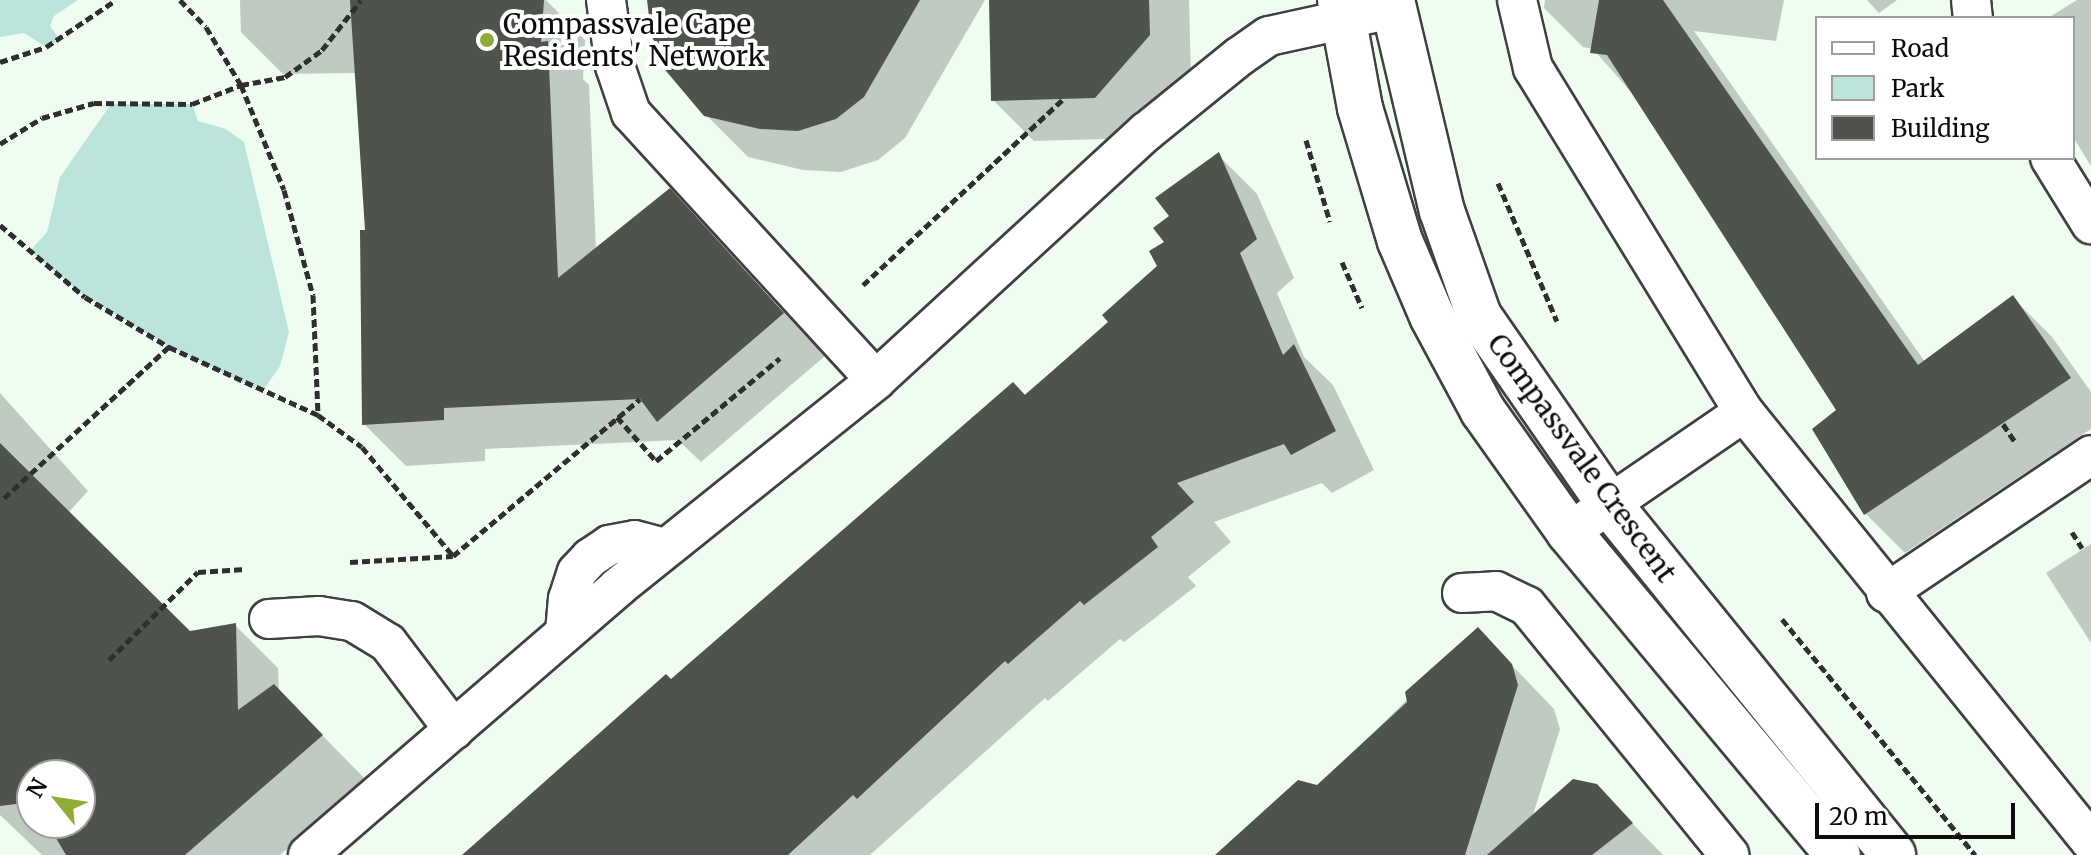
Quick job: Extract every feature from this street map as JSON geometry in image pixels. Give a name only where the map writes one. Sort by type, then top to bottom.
[{"type":"street","name":"Compassvale Crescent","points":[[1392,4],[1442,211],[1479,316],[1610,505],[1893,855]]},
{"type":"street","name":"Compassvale Crescent","points":[[1340,11],[1400,241],[1432,316],[1483,411],[1569,532],[1838,855]]},
{"type":"lane","points":[[606,0],[615,66],[631,113],[876,380]]},
{"type":"lane","points":[[1517,0],[1533,68],[1744,412],[1886,593],[2091,842]]},
{"type":"lane","points":[[308,855],[665,548],[876,380],[1146,132],[1240,56],[1269,36],[1340,11],[1392,4]]},
{"type":"lane","points":[[2051,160],[2091,224]]},
{"type":"lane","points":[[1569,532],[1744,412]]},
{"type":"lane","points":[[1886,593],[2091,455]]},
{"type":"lane","points":[[1462,593],[1496,591],[1527,606],[1729,855]]},
{"type":"lane","points":[[269,619],[319,616],[352,621],[388,643],[454,730]]},
{"type":"path","points":[[0,62],[46,47],[116,0]]},
{"type":"path","points":[[180,0],[206,27],[241,85],[284,190],[313,295],[318,415]]},
{"type":"path","points":[[0,144],[42,118],[94,103],[192,104],[241,85],[285,77],[322,50],[361,0]]},
{"type":"path","points":[[0,225],[85,297],[169,347],[318,415],[362,447],[453,556]]},
{"type":"path","points":[[4,498],[169,347]]},
{"type":"path","points":[[342,563],[453,556],[640,399]]},
{"type":"path","points":[[109,660],[198,572],[262,568]]},
{"type":"green space","points":[[0,0],[78,0],[54,16],[50,26],[60,40],[46,47],[24,33],[0,37]]},
{"type":"green space","points":[[111,104],[192,104],[198,121],[226,129],[244,142],[289,332],[280,366],[262,392],[169,347],[80,293],[30,251],[47,232],[60,177]]},
{"type":"building","points":[[350,0],[544,0],[541,42],[548,41],[558,278],[670,188],[784,313],[657,422],[640,399],[444,408],[444,420],[362,425],[360,230],[365,230]]},
{"type":"building","points":[[647,0],[920,0],[864,97],[836,119],[798,131],[760,129],[704,116],[666,71],[652,41]]},
{"type":"building","points":[[989,0],[1149,0],[1150,35],[1095,98],[991,101]]},
{"type":"building","points":[[1599,0],[1663,0],[1918,365],[2013,295],[2071,378],[1864,515],[1812,429],[1836,410],[1607,55],[1590,53]]},
{"type":"building","points":[[1219,152],[1257,239],[1240,253],[1283,355],[1294,344],[1336,431],[1291,455],[1284,444],[1177,483],[1194,502],[1151,537],[1158,547],[1084,605],[1080,601],[1008,664],[1005,661],[857,799],[853,795],[788,855],[462,855],[666,674],[671,679],[1013,382],[1025,395],[1108,322],[1102,315],[1157,266],[1149,251],[1164,242],[1153,228],[1169,216],[1155,198]]},
{"type":"building","points":[[0,443],[190,631],[236,623],[238,710],[274,684],[323,735],[185,855],[66,855],[56,839],[96,839],[96,759],[16,759],[16,804],[0,806]]},
{"type":"building","points":[[1478,627],[1512,664],[1518,685],[1465,855],[1215,855],[1298,780],[1317,785],[1407,702],[1405,692]]},
{"type":"building","points":[[1573,779],[1597,784],[1633,823],[1592,855],[1487,855]]},
{"type":"place","name":"Compassvale Cape Residents' Network","points":[[487,40]]}]
